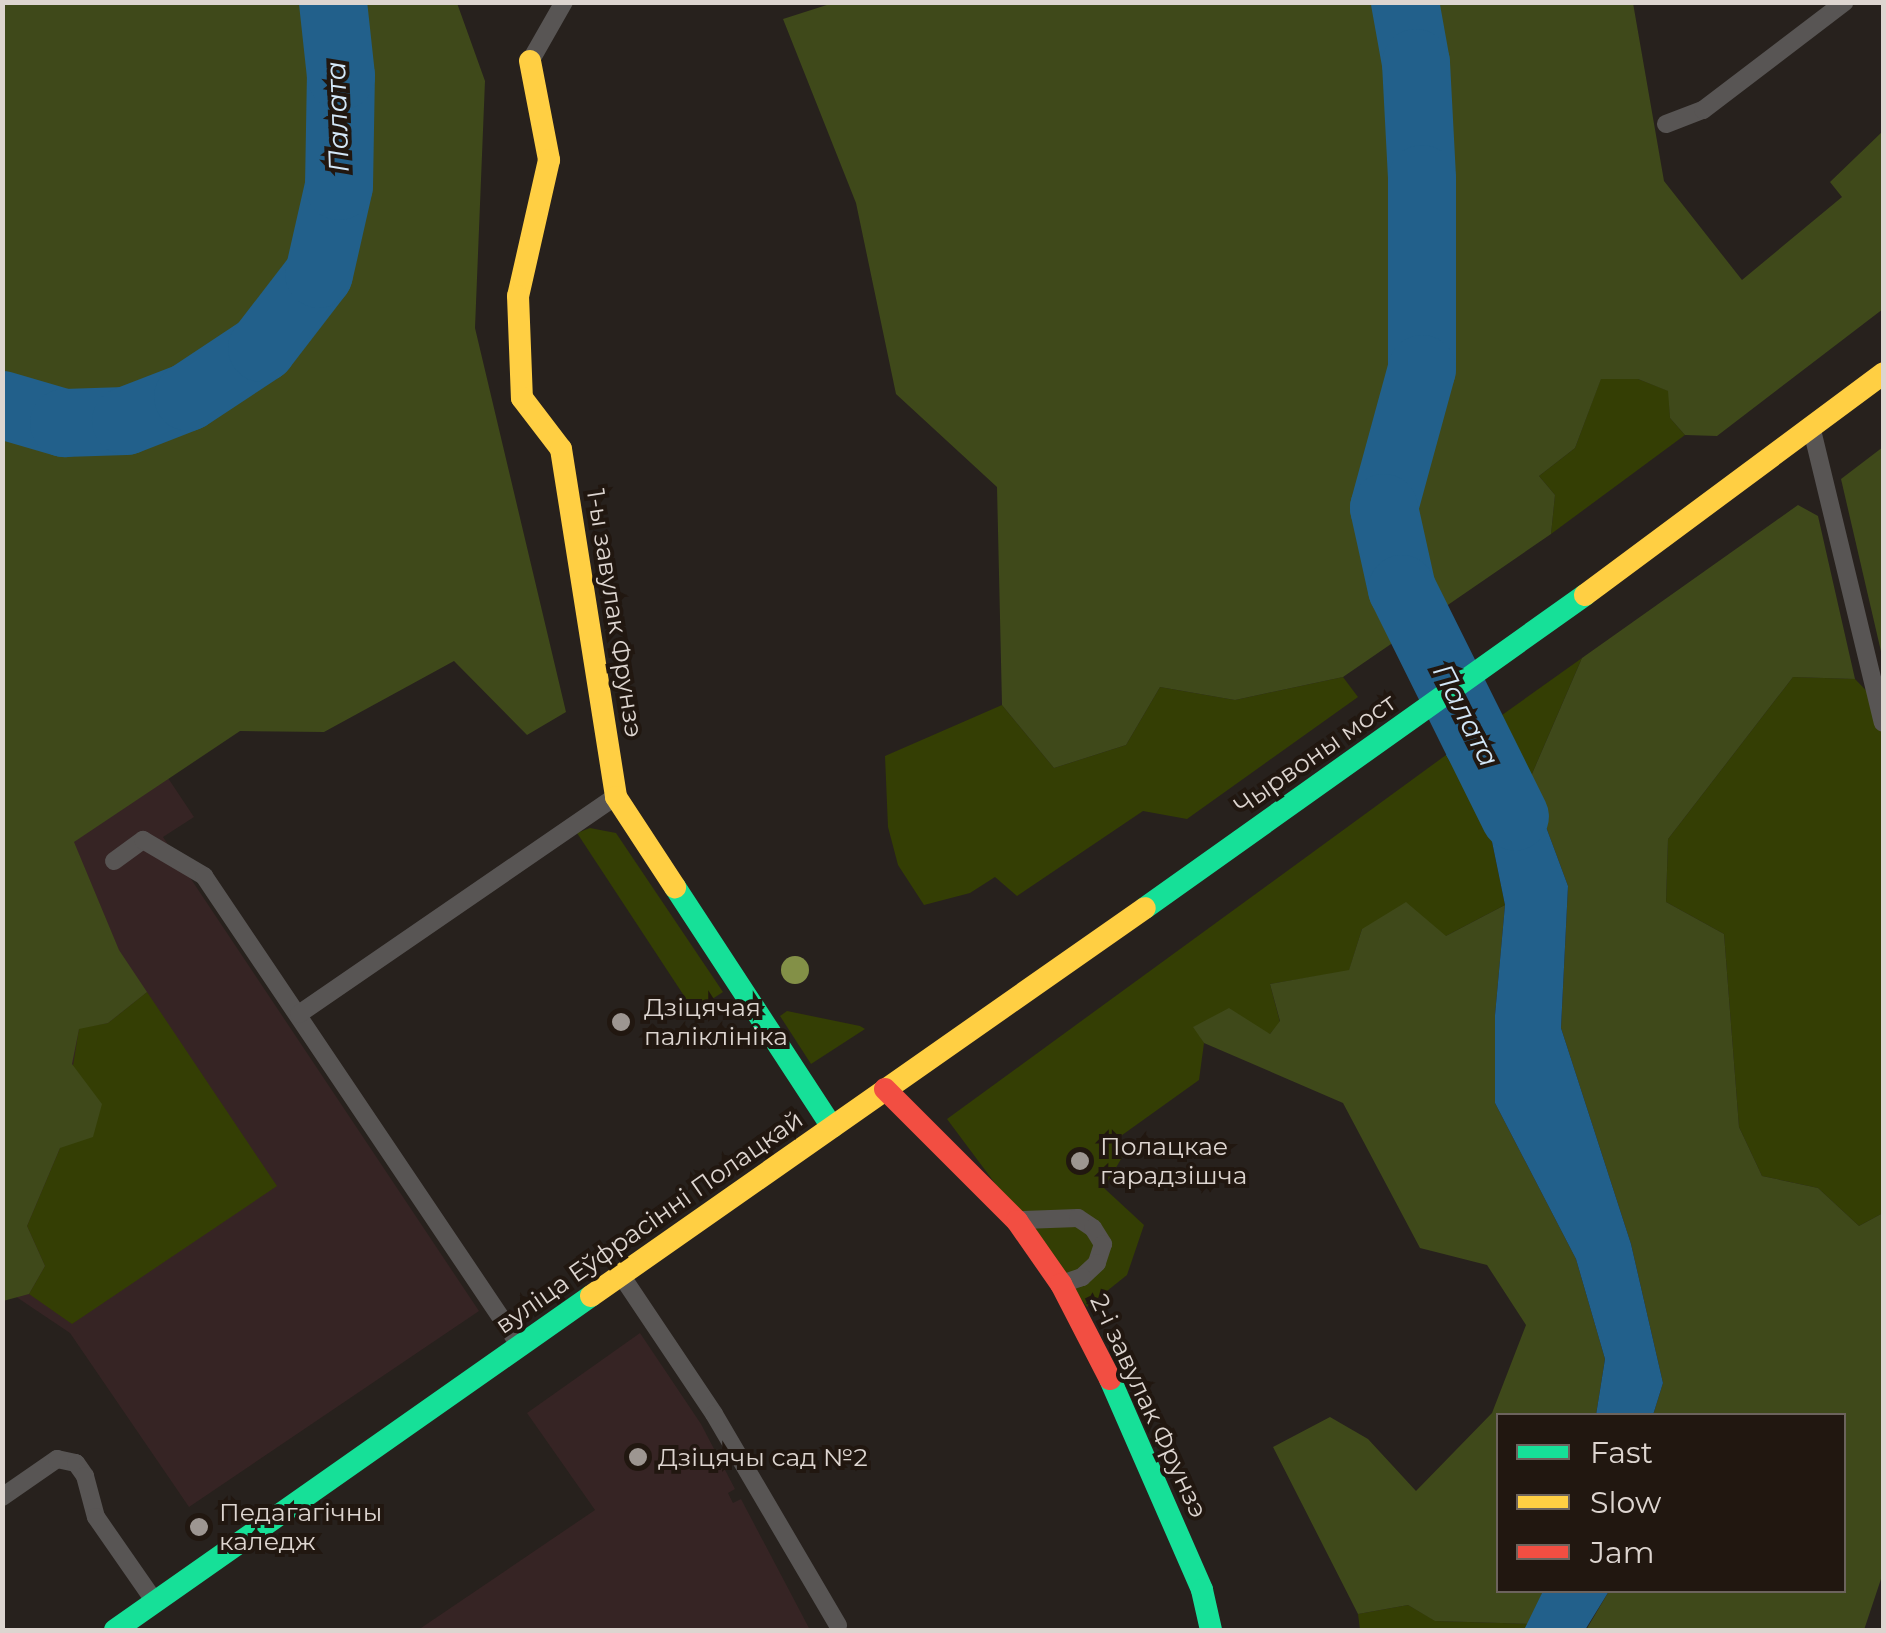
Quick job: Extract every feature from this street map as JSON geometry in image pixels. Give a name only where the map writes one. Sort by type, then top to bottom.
[{"type":"main road","name":"1-ы завулак Фрунзэ","points":[[530,61],[549,160],[518,296],[522,398],[561,449],[616,797],[832,1127]]},
{"type":"main road","points":[[1811,425],[1884,373]]},
{"type":"main road","name":"Чырвоны мост","points":[[1215,859],[1593,589],[1811,425]]},
{"type":"main road","name":"вуліца Еўфрасінні Полацкай","points":[[114,1630],[1215,859]]},
{"type":"main road","name":"2-і завулак Фрунзэ","points":[[885,1089],[1017,1221],[1061,1284],[1102,1361],[1202,1590],[1211,1630]]},
{"type":"lane","points":[[530,61],[564,2]]},
{"type":"lane","points":[[1666,124],[1704,110],[1845,2]]},
{"type":"lane","points":[[1811,425],[1883,724]]},
{"type":"lane","points":[[299,1014],[616,797]]},
{"type":"lane","points":[[114,862],[143,840],[204,876],[521,1346]]},
{"type":"lane","points":[[1017,1221],[1078,1218],[1094,1228],[1103,1244],[1097,1263],[1082,1277],[1061,1284]]},
{"type":"lane","points":[[620,1274],[714,1414],[838,1624]]},
{"type":"lane","points":[[2,1497],[57,1459],[76,1463],[85,1476],[96,1517],[155,1602]]},
{"type":"shaded area","points":[[2,529],[194,817],[163,837],[479,1311],[189,1507],[70,1333],[3,1288]]},
{"type":"shaded area","name":"Дзіцячы сад №2","points":[[640,1333],[701,1424],[735,1489],[728,1493],[733,1503],[741,1499],[810,1630],[418,1630],[595,1510],[527,1413]]},
{"type":"green space","points":[[3,2],[457,3],[485,81],[475,328],[566,712],[527,735],[454,661],[324,732],[240,731],[74,842],[119,950],[147,992],[108,1023],[79,1029],[72,1064],[102,1104],[93,1137],[60,1148],[27,1226],[45,1266],[29,1294],[3,1301]]},
{"type":"green space","points":[[833,3],[1633,3],[1664,181],[1742,280],[1842,197],[1830,182],[1883,131],[1883,309],[1717,436],[1685,435],[1670,418],[1668,391],[1638,379],[1601,379],[1575,448],[1539,476],[1555,495],[1551,534],[1343,677],[1235,700],[1160,687],[1126,745],[1054,768],[1002,705],[997,487],[896,394],[856,203],[783,19]]},
{"type":"green space","points":[[1601,378],[1638,379],[1669,391],[1670,418],[1685,435],[1551,534],[1555,495],[1539,476],[1575,448]]},
{"type":"green space","points":[[1883,447],[1883,660],[1841,479]]},
{"type":"green space","points":[[1798,505],[1818,516],[1855,679],[1793,677],[1668,839],[1666,902],[1724,934],[1739,1127],[1762,1176],[1818,1188],[1859,1226],[1883,1213],[1884,1570],[1864,1630],[1586,1630],[1608,1593],[1846,1593],[1846,1413],[1654,1413],[1663,1383],[1631,1244],[1561,1028],[1568,886],[1529,781],[1582,658]]},
{"type":"green space","points":[[1582,658],[1529,781],[1495,720]]},
{"type":"green space","points":[[1343,677],[1358,697],[1187,819],[1143,811],[1017,896],[995,877],[970,893],[924,905],[898,865],[888,827],[885,756],[1002,705],[1054,768],[1126,745],[1160,687],[1235,700]]},
{"type":"green space","points":[[1793,677],[1855,679],[1883,708],[1883,1213],[1859,1226],[1818,1188],[1762,1176],[1739,1127],[1724,934],[1666,902],[1668,839]]},
{"type":"green space","points":[[1446,755],[1488,822],[1505,905],[1446,936],[1362,929],[1349,971],[1270,984],[1280,1022],[1270,1034],[1194,1026],[1204,1043],[1199,1080],[1118,1138],[1124,1154],[1104,1188],[1144,1225],[1127,1275],[1087,1307],[947,1119]]},
{"type":"green space","points":[[590,828],[616,833],[723,992],[694,1011],[577,833]]},
{"type":"green space","points":[[1406,902],[1446,936],[1505,905],[1495,1015],[1495,1103],[1576,1259],[1605,1359],[1596,1413],[1496,1413],[1496,1593],[1542,1593],[1530,1624],[1435,1621],[1408,1605],[1358,1614],[1273,1447],[1330,1417],[1368,1439],[1416,1491],[1492,1413],[1526,1325],[1487,1265],[1420,1248],[1343,1103],[1204,1043],[1193,1027],[1229,1008],[1270,1034],[1280,1021],[1270,984],[1349,970],[1362,929]]},
{"type":"green space","points":[[147,992],[277,1186],[72,1324],[29,1294],[45,1266],[27,1226],[60,1148],[79,1028],[108,1023]]},
{"type":"green space","points":[[787,1011],[865,1029],[811,1064],[780,1016]]},
{"type":"green space","points":[[1408,1605],[1436,1621],[1530,1624],[1524,1630],[1360,1630],[1358,1614]]},
{"type":"water","points":[[1495,720],[1529,781],[1568,886],[1561,1028],[1631,1244],[1663,1383],[1654,1413],[1596,1413],[1605,1359],[1576,1259],[1495,1103],[1495,1015],[1505,905],[1488,822],[1446,755]]},
{"type":"water","points":[[1542,1593],[1608,1593],[1585,1630],[1524,1630]]},
{"type":"waterway","name":"Палата","points":[[2,405],[64,423],[126,421],[188,397],[262,348],[319,274],[339,186],[341,76],[333,2]]},
{"type":"waterway","name":"Палата","points":[[1405,2],[1416,63],[1422,179],[1422,369],[1384,508],[1402,589],[1515,817]]},
{"type":"traffic: fast","points":[[1145,908],[1585,595]]},
{"type":"traffic: fast","points":[[675,887],[832,1127]]},
{"type":"traffic: fast","points":[[115,1630],[591,1296]]},
{"type":"traffic: fast","points":[[1110,1379],[1202,1590],[1211,1630]]},
{"type":"traffic: slow","points":[[530,61],[549,160],[518,296],[522,398],[561,449],[616,797],[675,887]]},
{"type":"traffic: slow","points":[[1585,595],[1884,373]]},
{"type":"traffic: slow","points":[[591,1296],[1145,908]]},
{"type":"traffic: jam","points":[[885,1089],[1017,1221],[1061,1284],[1110,1379]]},
{"type":"place","name":"Дзіцячая паліклініка","points":[[621,1022]]},
{"type":"place","name":"Полацкае гарадзішча","points":[[1080,1161]]},
{"type":"place","name":"Дзіцячы сад №2","points":[[638,1457]]},
{"type":"place","name":"Педагагічны каледж","points":[[199,1527]]}]
